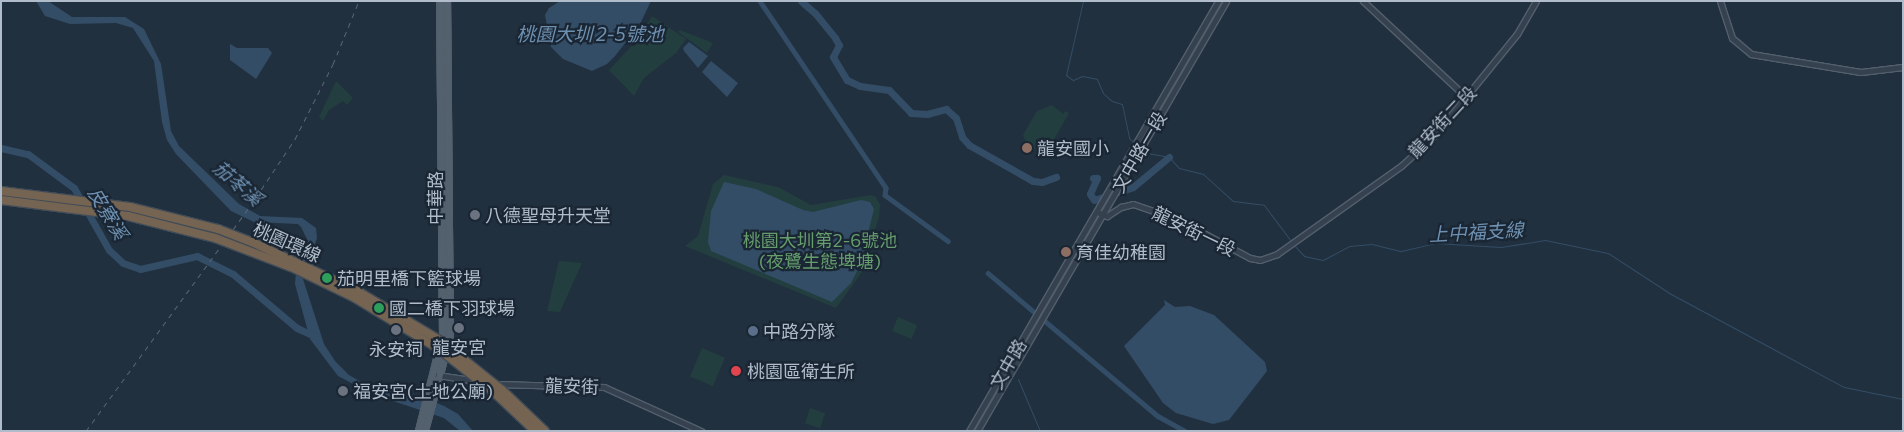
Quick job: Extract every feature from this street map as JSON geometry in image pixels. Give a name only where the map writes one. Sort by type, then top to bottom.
[{"type":"highway","name":"桃園環線","points":[[1,191],[97,201],[146,211],[218,229],[260,245],[359,292],[441,341],[502,390],[546,431]]},
{"type":"highway","name":"桃園環線","points":[[1,200],[128,216],[215,238],[291,267],[355,298],[439,349],[498,396],[536,431]]},
{"type":"main road","name":"中華路","points":[[433,391],[434,375],[443,335],[440,1]]},
{"type":"main road","name":"中華路","points":[[433,391],[442,376],[449,351],[451,316],[447,1]]},
{"type":"main road","points":[[425,431],[426,418],[433,391]]},
{"type":"main road","points":[[418,431],[426,418]]},
{"type":"street","name":"文中路一段","points":[[1047,297],[1218,1]]},
{"type":"street","name":"文中路一段","points":[[1053,302],[1226,1]]},
{"type":"street","points":[[1363,1],[1466,97]]},
{"type":"street","name":"龍安街二段","points":[[1290,245],[1418,152],[1517,34],[1536,1]]},
{"type":"street","points":[[1720,1],[1732,38],[1751,54],[1861,72],[1903,66]]},
{"type":"street","points":[[1188,52],[1194,56]]},
{"type":"street","name":"龍安街一段","points":[[1102,216],[1107,216],[1126,205],[1143,207],[1177,220],[1242,254],[1260,260],[1290,245]]},
{"type":"street","points":[[1098,210],[1102,216]]},
{"type":"street","name":"文中路","points":[[978,431],[1047,297]]},
{"type":"street","name":"文中路","points":[[969,431],[1053,302]]},
{"type":"street","name":"龍安街","points":[[434,375],[501,384],[604,387],[701,431]]},
{"type":"green space","points":[[652,16],[686,39],[676,53],[644,78],[634,96],[609,70],[640,37]]},
{"type":"green space","points":[[680,30],[713,43],[707,53],[678,32]]},
{"type":"green space","points":[[336,81],[353,98],[347,105],[343,101],[329,110],[323,121],[319,117]]},
{"type":"green space","points":[[1052,105],[1063,114],[1065,111],[1069,113],[1044,157],[1040,155],[1041,151],[1028,147],[1023,135],[1037,111]]},
{"type":"green space","name":"桃園大圳第2-6號池 (夜鷺生態埤塘)","points":[[724,175],[778,187],[811,205],[871,195],[876,197],[880,205],[879,217],[862,272],[836,308],[685,246],[698,236],[713,184]]},
{"type":"green space","points":[[559,261],[582,263],[560,312],[547,311]]},
{"type":"green space","points":[[898,317],[917,325],[911,339],[892,331]]},
{"type":"green space","points":[[702,348],[725,358],[713,386],[690,377]]},
{"type":"green space","points":[[810,408],[825,413],[820,428],[805,423]]},
{"type":"water","points":[[36,1],[48,1],[72,17],[125,17],[144,29],[161,64],[171,131],[179,146],[239,204],[260,216],[302,218],[316,228],[317,238],[303,279],[324,344],[335,361],[349,375],[370,387],[420,396],[444,406],[458,414],[473,431],[460,431],[444,418],[372,394],[338,376],[310,339],[295,284],[296,272],[308,241],[301,227],[298,224],[254,222],[231,211],[176,154],[167,140],[162,122],[154,61],[133,28],[116,23],[70,24],[45,16]]},
{"type":"water","name":"桃園大圳 2-5號池","points":[[560,1],[651,1],[640,24],[615,56],[607,64],[592,71],[563,59],[551,47],[545,15],[549,8]]},
{"type":"water","points":[[689,42],[708,56],[698,68],[684,51],[683,48]]},
{"type":"water","points":[[230,44],[237,48],[268,48],[272,53],[256,79],[230,60]]},
{"type":"water","points":[[711,61],[738,83],[727,97],[702,72]]},
{"type":"water","name":"桃園大圳第2-6號池 (夜鷺生態埤塘)","points":[[724,182],[756,189],[803,210],[813,212],[861,200],[870,202],[874,209],[860,265],[851,283],[832,302],[711,251],[708,242],[711,211]]},
{"type":"water","points":[[1164,300],[1175,307],[1190,306],[1214,315],[1265,362],[1267,371],[1229,420],[1213,424],[1176,413],[1163,403],[1124,346],[1165,305]]},
{"type":"waterway","points":[[760,1],[886,188],[885,195],[948,241]]},
{"type":"waterway","points":[[801,1],[815,13],[835,38],[839,45],[833,57],[847,80],[860,86],[889,90],[911,113],[927,114],[946,109],[956,118],[962,137],[969,145],[1033,181],[1042,182],[1056,177]]},
{"type":"waterway","name":"上中福支線","points":[[1083,1],[1066,75],[1073,80],[1082,76],[1097,79],[1103,93],[1112,101],[1122,104],[1129,138],[1133,142]]},
{"type":"waterway","name":"皮寮溪","points":[[1,148],[28,154],[74,188],[109,250],[123,263],[140,269],[197,256],[233,274],[297,328],[316,337]]},
{"type":"waterway","name":"上中福支線","points":[[1142,149],[1147,153],[1169,157],[1179,168],[1203,174],[1233,201],[1264,205],[1291,241]]},
{"type":"waterway","points":[[1093,178],[1097,178],[1090,194],[1094,200],[1133,187],[1169,157]]},
{"type":"waterway","name":"上中福支線","points":[[1293,244],[1304,256],[1323,260],[1349,246],[1372,244],[1401,251],[1435,243],[1501,247],[1545,240],[1608,253],[1671,294],[1844,387],[1903,399]]},
{"type":"waterway","points":[[988,273],[1158,416],[1185,431]]},
{"type":"waterway","points":[[1018,379],[1040,431]]},
{"type":"railway","points":[[86,431],[250,206],[295,139],[333,64],[359,1]]},
{"type":"place","name":"龍安國小","points":[[1027,148]]},
{"type":"place","name":"八德聖母升天堂","points":[[475,215]]},
{"type":"place","name":"育佳幼稚園","points":[[1066,252]]},
{"type":"place","name":"茄明里橋下籃球場","points":[[327,278]]},
{"type":"place","name":"國二橋下羽球場","points":[[379,308]]},
{"type":"place","name":"龍安宮","points":[[459,328]]},
{"type":"place","name":"永安祠","points":[[396,330]]},
{"type":"place","name":"中路分隊","points":[[753,331]]},
{"type":"place","name":"桃園區衛生所","points":[[736,371]]},
{"type":"place","name":"福安宮(土地公廟)","points":[[343,391]]},
{"type":"water label","name":"茄苳溪","points":[[238,183]]}]
